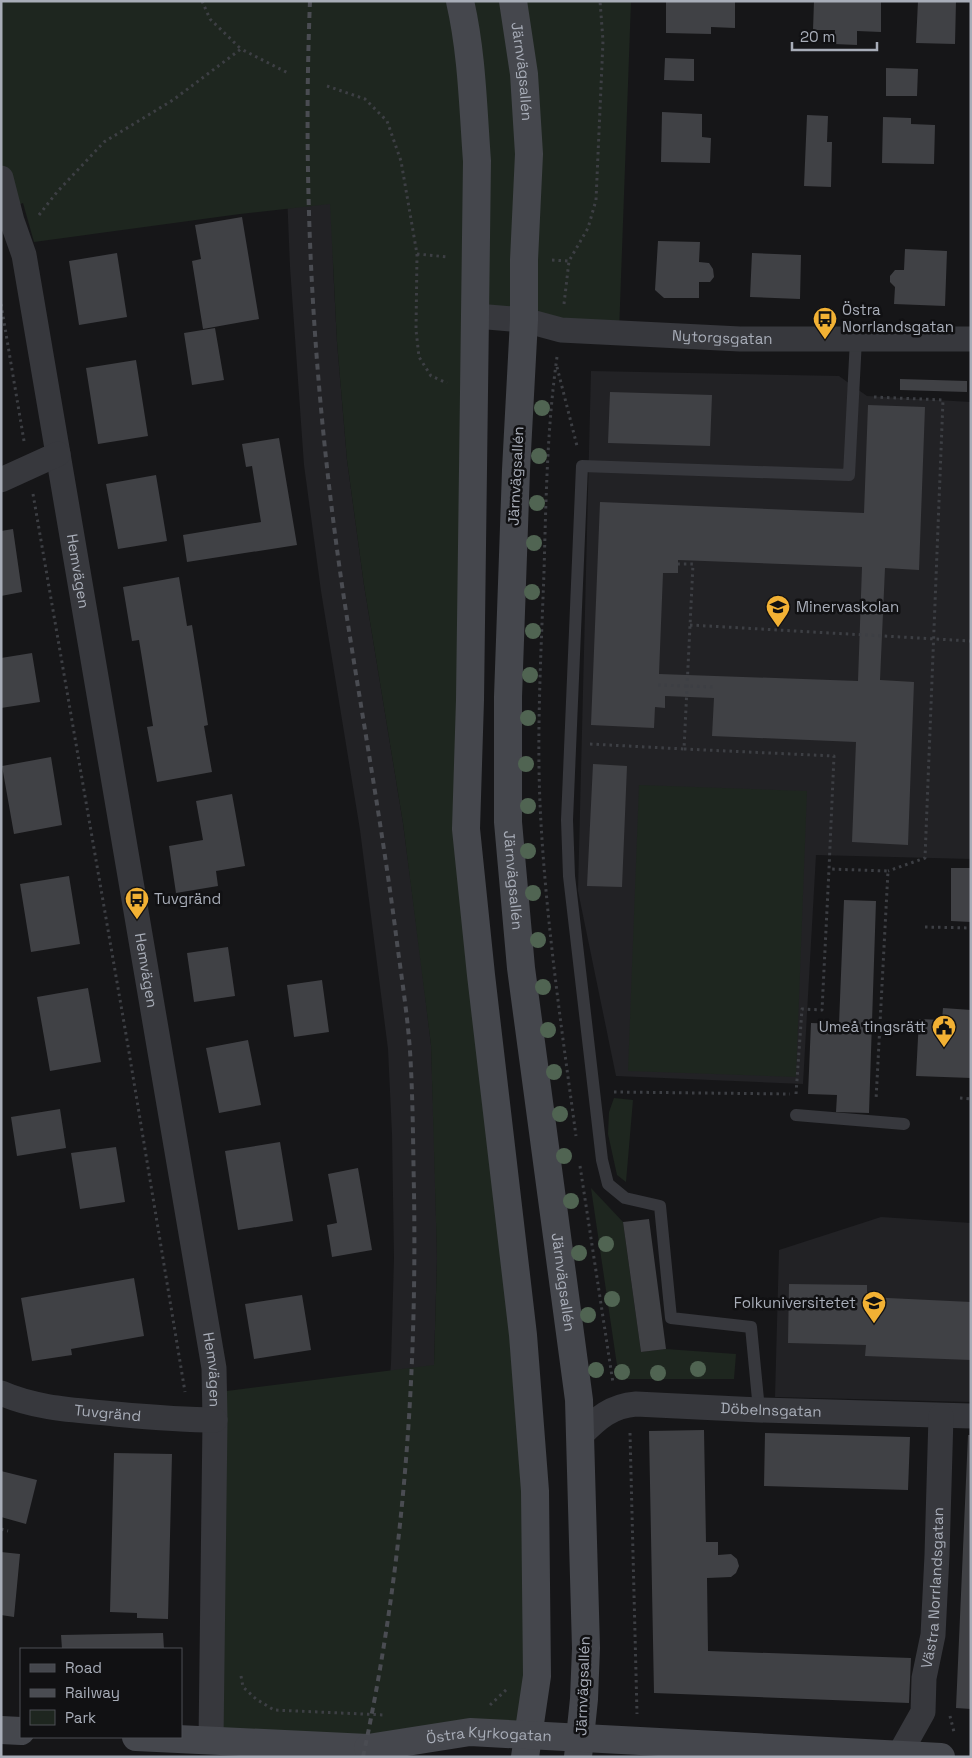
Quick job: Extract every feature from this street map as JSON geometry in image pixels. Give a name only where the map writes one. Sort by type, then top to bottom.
[{"type":"main road","points":[[460,1],[465,22],[472,84],[477,161],[470,700],[466,829],[523,1335],[535,1491],[537,1676],[527,1745]]},
{"type":"main road","name":"Järnvägsallén","points":[[513,1],[524,74],[529,154],[524,260],[524,320],[508,678],[508,822],[521,968],[574,1349],[579,1400],[586,1648],[580,1748]]},
{"type":"main road","points":[[1,1730],[20,1731]]},
{"type":"main road","name":"Östra Kyrkogatan","points":[[375,1752],[470,1732],[527,1745],[580,1748],[900,1754],[941,1757]]},
{"type":"main road","name":"Östra Kyrkogatan","points":[[155,1738],[375,1752],[410,1757]]},
{"type":"street","name":"Hemvägen","points":[[1,178],[6,223],[24,255],[214,1368],[211,1741]]},
{"type":"street","name":"Nytorgsgatan","points":[[476,316],[524,320],[561,330],[740,339],[971,339]]},
{"type":"street","points":[[1,480],[58,454]]},
{"type":"street","name":"Tuvgränd","points":[[1,1393],[19,1401],[65,1409],[187,1420],[215,1420]]},
{"type":"street","name":"Döbelnsgatan","points":[[581,1435],[607,1412],[622,1406],[636,1404],[759,1410],[971,1416]]},
{"type":"street","name":"Västra Norrlandsgatan","points":[[900,1754],[923,1712],[924,1678],[933,1635],[940,1416]]},
{"type":"lane","points":[[759,1410],[751,1327],[671,1318],[660,1206],[625,1198],[608,1184],[602,1160],[569,876],[567,820],[582,466],[849,475],[856,339]]},
{"type":"lane","points":[[796,1115],[875,1120],[904,1124]]},
{"type":"path","points":[[202,1],[210,19],[241,49],[288,73]]},
{"type":"path","points":[[568,261],[588,228],[596,200],[603,41],[600,1]]},
{"type":"path","points":[[6,223],[37,217],[56,192],[104,142],[173,100],[241,49]]},
{"type":"path","points":[[327,86],[365,99],[387,121],[401,161],[417,254],[416,330],[420,357],[431,376],[448,384]]},
{"type":"path","points":[[1,304],[184,1382],[187,1420]]},
{"type":"path","points":[[556,364],[582,466]]},
{"type":"path","points":[[828,869],[888,871],[926,858],[943,400],[853,397]]},
{"type":"path","points":[[678,564],[693,564],[684,749]]},
{"type":"path","points":[[690,626],[971,641]]},
{"type":"path","points":[[658,685],[715,687]]},
{"type":"path","points":[[570,743],[834,756],[822,1010],[802,1009],[797,1094],[595,1092]]},
{"type":"path","points":[[875,1120],[888,871]]},
{"type":"path","points":[[925,927],[971,928]]},
{"type":"path","points":[[960,1098],[971,1098]]},
{"type":"path","points":[[1,1529],[8,1531]]},
{"type":"path","points":[[239,1668],[243,1687],[256,1699],[274,1710],[392,1715]]},
{"type":"path","points":[[481,1708],[490,1705],[506,1689],[535,1691]]},
{"type":"shaded area","points":[[332,1],[333,265],[337,342],[347,460],[364,585],[403,823],[421,961],[431,1045],[434,1132],[437,1258],[434,1365],[383,1480],[391,1363],[394,1258],[392,1134],[388,1049],[360,830],[321,591],[304,465],[290,267],[285,144]]},
{"type":"shaded area","name":"Minervaskolan","points":[[591,371],[839,376],[867,396],[971,402],[971,859],[816,855],[803,1084],[616,1076],[578,891]]},
{"type":"shaded area","name":"Folkuniversitetet","points":[[881,1217],[971,1223],[971,1402],[775,1397],[779,1250]]},
{"type":"green space","points":[[1,1],[631,1],[619,333],[476,316],[466,829],[523,1335],[529,1734],[211,1741],[219,1392],[434,1365],[437,1258],[431,1045],[403,823],[364,585],[347,460],[337,342],[330,204],[240,214],[34,242],[23,203],[1,211]]},
{"type":"green space","points":[[639,785],[807,791],[796,1077],[628,1071]]},
{"type":"green space","points":[[614,1098],[633,1100],[626,1182],[617,1175],[608,1134],[609,1112]]},
{"type":"green space","points":[[591,1188],[623,1222],[641,1352],[666,1349],[736,1354],[734,1379],[619,1379]]},
{"type":"building","points":[[666,1],[735,1],[735,28],[711,27],[711,34],[666,33]]},
{"type":"building","points":[[814,1],[881,1],[881,32],[857,31],[857,45],[834,44],[835,30],[813,30]]},
{"type":"building","points":[[918,1],[956,1],[955,44],[916,43]]},
{"type":"building","points":[[665,58],[694,59],[694,81],[664,80]]},
{"type":"building","points":[[886,68],[918,69],[917,96],[886,96]]},
{"type":"building","points":[[662,112],[702,114],[702,137],[711,138],[710,163],[661,162]]},
{"type":"building","points":[[807,115],[828,116],[827,142],[832,142],[831,187],[804,186]]},
{"type":"building","points":[[883,117],[911,118],[911,124],[935,125],[934,164],[882,163]]},
{"type":"building","points":[[242,217],[259,319],[203,329],[192,261],[201,259],[195,225]]},
{"type":"building","points":[[658,241],[700,242],[699,262],[709,263],[713,269],[714,277],[710,282],[699,282],[699,298],[664,298],[655,290]]},
{"type":"building","points":[[905,249],[947,251],[945,306],[894,304],[895,287],[890,282],[890,276],[895,270],[904,270]]},
{"type":"building","points":[[117,253],[127,317],[79,325],[69,261]]},
{"type":"building","points":[[752,253],[801,255],[800,299],[750,297]]},
{"type":"building","points":[[215,328],[224,380],[192,385],[184,333]]},
{"type":"building","points":[[136,360],[148,436],[98,444],[86,368]]},
{"type":"building","points":[[900,379],[967,381],[967,392],[900,390]]},
{"type":"building","points":[[610,392],[712,395],[710,446],[608,443]]},
{"type":"building","points":[[868,405],[925,407],[919,570],[885,568],[880,680],[914,682],[908,845],[852,842],[856,742],[712,736],[714,698],[665,696],[665,708],[655,707],[654,728],[591,725],[600,502],[864,513]],"holes":[[[678,560],[862,567],[858,681],[659,674],[663,573],[678,573]]]},
{"type":"building","points":[[279,438],[297,545],[187,562],[183,535],[261,522],[252,466],[246,467],[242,444]]},
{"type":"building","points":[[156,475],[167,541],[118,549],[106,484]]},
{"type":"building","points":[[13,529],[22,592],[1,596],[1,531]]},
{"type":"building","points":[[179,577],[187,626],[192,625],[208,725],[204,726],[212,772],[157,782],[147,727],[153,726],[139,640],[132,641],[123,587]]},
{"type":"building","points":[[32,653],[40,702],[1,708],[1,658]]},
{"type":"building","points":[[51,757],[62,825],[14,834],[2,766]]},
{"type":"building","points":[[593,764],[627,766],[622,887],[587,886]]},
{"type":"building","points":[[232,794],[245,866],[216,871],[218,886],[176,893],[169,846],[203,840],[196,801]]},
{"type":"building","points":[[951,868],[971,868],[971,922],[951,921]]},
{"type":"building","points":[[69,876],[80,944],[31,952],[20,884]]},
{"type":"building","points":[[844,900],[876,901],[869,1113],[836,1112],[837,1095],[808,1094],[811,1023],[839,1024]]},
{"type":"building","points":[[228,947],[235,996],[194,1002],[187,953]]},
{"type":"building","points":[[322,980],[329,1032],[294,1037],[287,985]]},
{"type":"building","points":[[88,988],[101,1062],[50,1071],[37,997]]},
{"type":"building","name":"Umeå tingsrätt","points":[[943,1008],[971,1010],[971,1078],[916,1076],[919,1019],[942,1020]]},
{"type":"building","points":[[248,1040],[261,1105],[219,1113],[206,1048]]},
{"type":"building","points":[[60,1109],[66,1148],[17,1156],[11,1117]]},
{"type":"building","points":[[280,1142],[293,1221],[238,1230],[225,1151]]},
{"type":"building","points":[[116,1147],[125,1202],[80,1209],[71,1153]]},
{"type":"building","points":[[358,1168],[372,1250],[332,1257],[327,1225],[337,1223],[328,1174]]},
{"type":"building","points":[[649,1219],[666,1349],[641,1352],[623,1222]]},
{"type":"building","points":[[134,1278],[144,1336],[71,1349],[72,1355],[32,1361],[21,1298]]},
{"type":"building","points":[[789,1284],[867,1285],[867,1297],[971,1302],[971,1360],[865,1356],[866,1345],[788,1343]]},
{"type":"building","points":[[302,1295],[311,1350],[254,1359],[245,1304]]},
{"type":"building","points":[[704,1430],[706,1542],[718,1542],[718,1555],[731,1554],[737,1559],[739,1566],[736,1573],[731,1577],[707,1578],[708,1651],[911,1658],[909,1703],[654,1693],[649,1431]]},
{"type":"building","points":[[765,1433],[910,1437],[908,1490],[764,1486]]},
{"type":"building","points":[[968,1435],[971,1435],[971,1709],[956,1708]]},
{"type":"building","points":[[114,1453],[172,1454],[168,1619],[137,1618],[137,1613],[110,1612]]},
{"type":"building","points":[[1,1471],[37,1480],[26,1524],[1,1517]]},
{"type":"building","points":[[1,1552],[20,1554],[14,1617],[1,1615]]},
{"type":"building","points":[[163,1633],[164,1648],[62,1648],[61,1635]]},
{"type":"railway","points":[[310,1],[308,74],[309,221],[317,367],[332,512],[342,585],[383,842],[407,1020],[412,1104],[414,1192],[413,1334],[405,1476],[398,1547],[388,1617],[363,1757]]},
{"type":"place","name":"Östra Norrlandsgatan","points":[[825,340]]},
{"type":"place","name":"Minervaskolan","points":[[778,628]]},
{"type":"place","name":"Tuvgränd","points":[[137,920]]},
{"type":"place","name":"Umeå tingsrätt","points":[[944,1048]]},
{"type":"place","name":"Folkuniversitetet","points":[[874,1324]]}]
